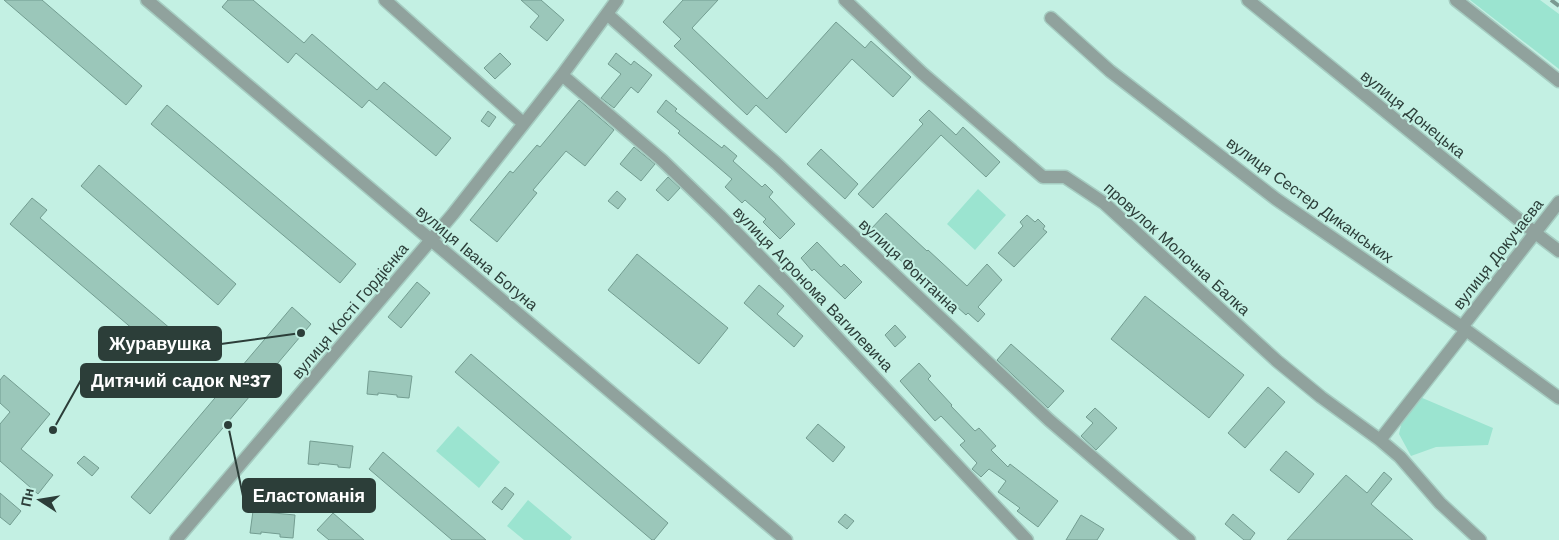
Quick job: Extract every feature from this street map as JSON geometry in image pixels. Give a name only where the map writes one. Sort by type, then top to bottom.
[{"type":"street","name":"вулиця Івана Богуна","points":[[147,0],[786,540]]},
{"type":"street","points":[[385,0],[523,123],[562,75],[611,5]]},
{"type":"street","name":"провулок Молочна Балка","points":[[845,0],[922,74],[1043,177],[1065,177],[1104,203],[1277,361],[1400,457],[1440,503],[1480,540]]},
{"type":"street","name":"вулиця Донецька","points":[[1248,0],[1559,251]]},
{"type":"street","points":[[1456,0],[1559,80]]},
{"type":"street","name":"вулиця Фонтанна","points":[[611,5],[1049,420],[1189,540]]},
{"type":"street","name":"вулиця Сестер Диканських","points":[[1050,18],[1110,71],[1276,199],[1464,328],[1559,398]]},
{"type":"street","name":"вулиця Агронома Вагилевича","points":[[562,75],[662,160],[754,251],[1027,540]]},
{"type":"street","name":"вулиця Кості Гордієнка","points":[[176,540],[432,240],[523,123]]},
{"type":"street","name":"вулиця Докучаєва","points":[[1380,440],[1534,232],[1559,202]]},
{"type":"green space","points":[[1470,0],[1540,0],[1559,14],[1559,69]]},
{"type":"green space","points":[[978,189],[1006,215],[975,250],[947,224]]},
{"type":"green space","points":[[1420,397],[1493,428],[1488,445],[1436,447],[1411,456],[1399,434],[1402,421]]},
{"type":"green space","points":[[458,426],[500,462],[479,488],[436,451]]},
{"type":"green space","points":[[528,500],[572,537],[570,540],[524,540],[507,526]]},
{"type":"building","points":[[4,0],[42,0],[142,86],[126,105]]},
{"type":"building","points":[[228,0],[253,0],[304,43],[312,34],[377,90],[384,82],[451,138],[436,156],[369,100],[362,108],[296,53],[288,63],[222,7]]},
{"type":"building","points":[[521,0],[541,0],[564,20],[547,41],[530,27],[539,16]]},
{"type":"building","points":[[683,0],[718,0],[692,28],[767,99],[836,22],[865,48],[871,41],[911,77],[893,97],[852,59],[786,133],[756,105],[747,115],[674,46],[681,39],[663,22]]},
{"type":"building","points":[[500,53],[511,64],[495,79],[484,68]]},
{"type":"building","points":[[616,53],[631,65],[634,61],[652,75],[638,93],[631,87],[614,108],[601,98],[621,74],[608,64]]},
{"type":"building","points":[[579,100],[614,130],[585,166],[566,151],[533,190],[537,193],[497,242],[470,220],[510,171],[513,173],[537,145],[540,147]]},
{"type":"building","points":[[666,100],[677,109],[675,111],[722,148],[724,145],[737,156],[733,161],[762,187],[765,184],[773,192],[769,197],[795,224],[780,239],[763,222],[766,219],[745,200],[742,203],[725,187],[732,179],[678,133],[680,131],[657,112]]},
{"type":"building","points":[[167,105],[356,264],[340,283],[151,124]]},
{"type":"building","points":[[929,110],[956,135],[963,127],[1000,162],[986,177],[941,135],[873,208],[858,194],[923,124],[919,120]]},
{"type":"building","points":[[488,111],[496,117],[489,127],[481,121]]},
{"type":"building","points":[[634,147],[655,164],[641,181],[620,164]]},
{"type":"building","points":[[821,149],[858,184],[845,199],[807,164]]},
{"type":"building","points":[[99,165],[236,284],[218,305],[81,186]]},
{"type":"building","points":[[668,177],[680,188],[668,201],[656,190]]},
{"type":"building","points":[[617,191],[626,199],[618,209],[608,201]]},
{"type":"building","points":[[32,198],[47,210],[40,218],[185,341],[169,360],[10,224]]},
{"type":"building","points":[[886,213],[967,286],[987,264],[1002,280],[978,307],[985,314],[978,322],[968,313],[966,315],[947,298],[943,301],[932,291],[934,289],[899,259],[870,230]]},
{"type":"building","points":[[1027,215],[1035,222],[1038,219],[1045,226],[1043,229],[1047,232],[1014,267],[998,253],[1023,226],[1020,222]]},
{"type":"building","points":[[817,242],[841,267],[844,264],[862,282],[845,299],[814,269],[812,271],[801,258]]},
{"type":"building","points":[[637,254],[728,328],[699,364],[608,290]]},
{"type":"building","points":[[417,282],[430,293],[401,328],[388,317]]},
{"type":"building","points":[[759,285],[784,306],[777,314],[803,336],[794,347],[744,303]]},
{"type":"building","points":[[1145,296],[1244,375],[1209,418],[1111,339]]},
{"type":"building","points":[[292,307],[311,324],[150,514],[131,497]]},
{"type":"building","points":[[895,325],[906,337],[895,347],[885,335]]},
{"type":"building","points":[[1011,344],[1064,391],[1048,408],[997,360]]},
{"type":"building","points":[[471,354],[668,523],[654,540],[455,372]]},
{"type":"building","points":[[919,363],[931,376],[928,379],[951,406],[975,431],[979,428],[996,446],[991,450],[1008,467],[1010,464],[1058,501],[1038,527],[1017,511],[1020,508],[998,492],[1006,481],[989,469],[981,477],[972,469],[977,463],[960,445],[965,441],[941,416],[935,421],[900,381]]},
{"type":"building","points":[[369,371],[412,376],[409,398],[378,393],[378,395],[367,394]]},
{"type":"building","points":[[4,375],[50,414],[21,449],[53,475],[38,494],[0,461],[0,424],[10,412],[0,403],[0,380]]},
{"type":"building","points":[[1268,387],[1285,402],[1245,448],[1228,433]]},
{"type":"building","points":[[1095,408],[1117,428],[1096,450],[1081,436],[1093,423],[1086,417]]},
{"type":"building","points":[[818,424],[845,447],[833,462],[806,438]]},
{"type":"building","points":[[310,441],[353,446],[350,468],[319,463],[319,465],[308,464]]},
{"type":"building","points":[[1286,451],[1314,474],[1299,493],[1270,470]]},
{"type":"building","points":[[383,452],[486,540],[452,540],[369,469]]},
{"type":"building","points":[[84,456],[99,468],[92,476],[77,463]]},
{"type":"building","points":[[1384,472],[1392,479],[1371,504],[1413,540],[1287,540],[1346,475],[1367,493]]},
{"type":"building","points":[[505,487],[514,494],[502,510],[492,502]]},
{"type":"building","points":[[0,493],[21,511],[10,525],[0,517]]},
{"type":"building","points":[[253,511],[295,515],[293,538],[280,537],[280,534],[250,533]]},
{"type":"building","points":[[333,513],[364,540],[329,540],[317,530]]},
{"type":"building","points":[[845,514],[854,521],[847,529],[838,522]]},
{"type":"building","points":[[1233,514],[1255,533],[1250,540],[1244,540],[1225,524]]},
{"type":"building","points":[[1081,515],[1104,529],[1097,540],[1066,540]]},
{"type":"railway","points":[[1551,0],[1559,6]]},
{"type":"place","name":"Журавушка","points":[[301,333]]},
{"type":"place","name":"Еластоманія","points":[[228,425]]},
{"type":"place","name":"Дитячий садок №37","points":[[53,430]]}]
